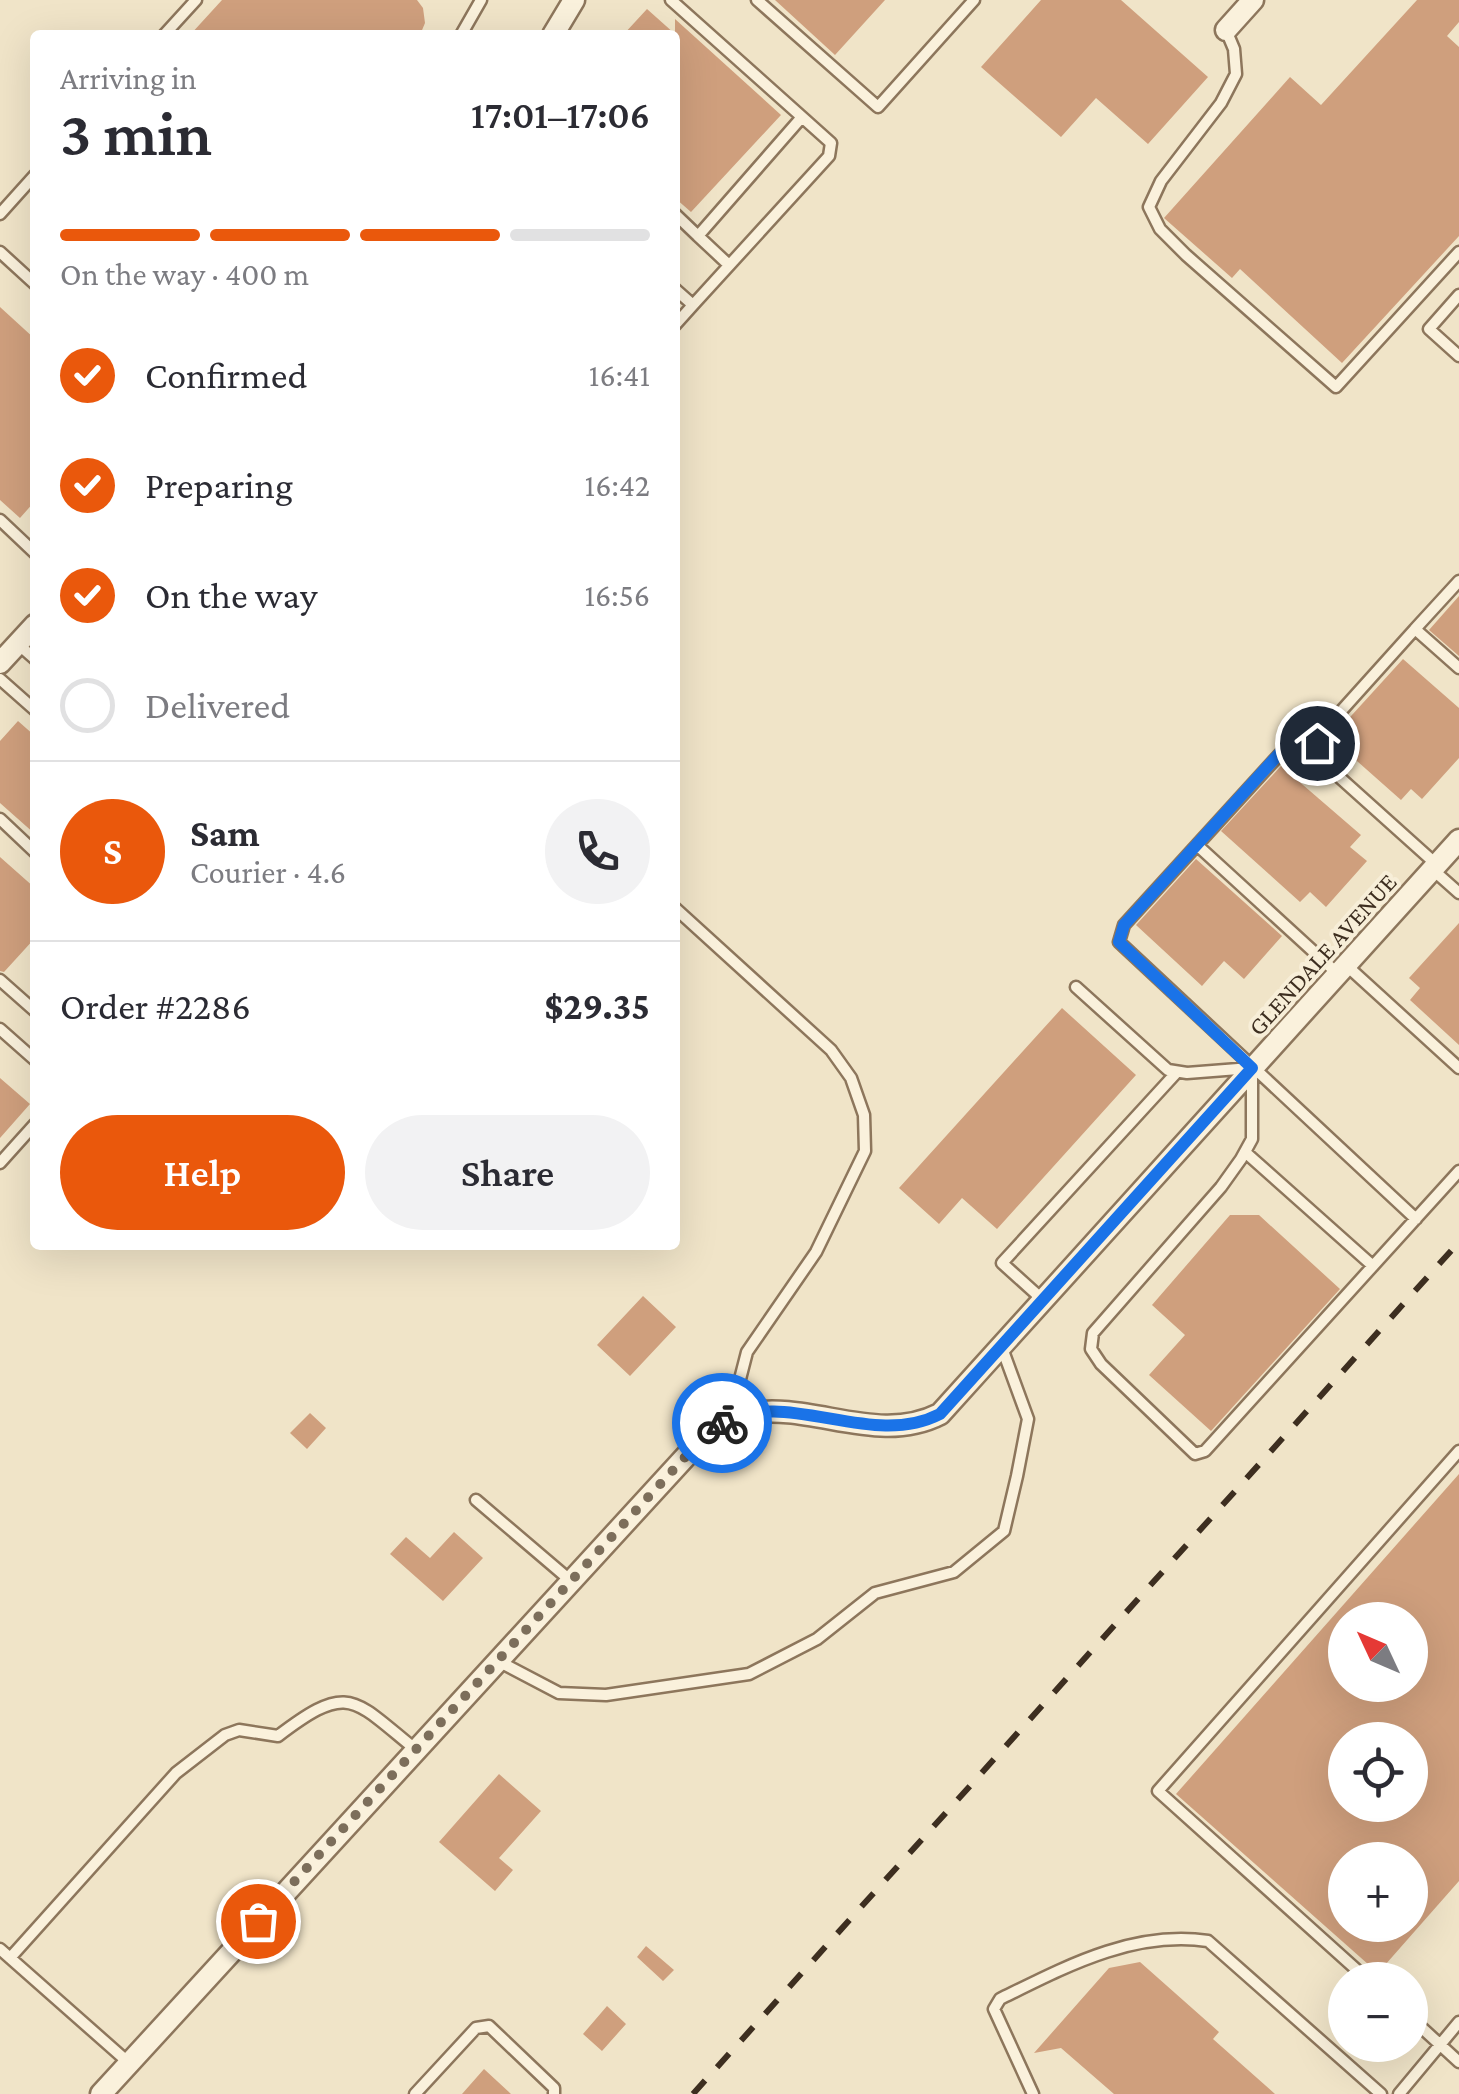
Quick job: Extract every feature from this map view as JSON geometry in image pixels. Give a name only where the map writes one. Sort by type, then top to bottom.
[{"type":"street","points":[[556,30],[574,0]]},
{"type":"street","points":[[1226,30],[1252,0]]},
{"type":"street","points":[[0,663],[30,631]]},
{"type":"street","name":"GLENDALE AVENUE","points":[[730,1419],[779,1412],[880,1426],[911,1426],[940,1414],[1459,840]]},
{"type":"street","points":[[102,2094],[710,1430],[730,1419]]},
{"type":"lane","points":[[169,30],[196,0]]},
{"type":"lane","points":[[671,0],[831,143],[829,156],[680,319]]},
{"type":"lane","points":[[756,0],[878,108],[974,0]]},
{"type":"lane","points":[[463,30],[476,2]]},
{"type":"lane","points":[[1226,30],[1234,50],[1236,74],[1222,103],[1160,181],[1149,208],[1160,229],[1186,255],[1336,387],[1459,252]]},
{"type":"lane","points":[[698,236],[802,117]]},
{"type":"lane","points":[[0,214],[30,181]]},
{"type":"lane","points":[[680,219],[729,265]]},
{"type":"lane","points":[[0,252],[30,279]]},
{"type":"lane","points":[[680,293],[693,305]]},
{"type":"lane","points":[[1459,295],[1429,329],[1459,356]]},
{"type":"lane","points":[[0,520],[30,548]]},
{"type":"lane","points":[[1459,581],[1325,729],[1317,743],[1318,758],[1459,894]]},
{"type":"lane","points":[[1415,629],[1459,668]]},
{"type":"lane","points":[[18,644],[30,655]]},
{"type":"lane","points":[[0,679],[30,706]]},
{"type":"lane","points":[[1317,743],[1302,740],[1288,744],[1124,925],[1119,942],[1416,1219]]},
{"type":"lane","points":[[0,819],[30,847]]},
{"type":"lane","points":[[1198,844],[1459,1068]]},
{"type":"lane","points":[[680,913],[831,1050],[851,1078],[864,1115],[865,1151],[852,1183],[816,1252],[746,1352],[730,1419]]},
{"type":"lane","points":[[0,980],[30,1007]]},
{"type":"lane","points":[[1076,987],[1168,1070],[1252,1068]]},
{"type":"lane","points":[[0,1029],[30,1056]]},
{"type":"lane","points":[[1252,1068],[1252,1139],[1245,1152],[1221,1187],[1093,1333],[1091,1349],[1101,1364],[1195,1454],[1205,1452],[1459,1171]]},
{"type":"lane","points":[[1044,1301],[1002,1263],[1177,1072]]},
{"type":"lane","points":[[0,1164],[30,1130]]},
{"type":"lane","points":[[1245,1152],[1374,1266]]},
{"type":"lane","points":[[497,1660],[559,1693],[606,1695],[749,1674],[816,1639],[875,1593],[954,1572],[1004,1531],[1018,1476],[1028,1420],[1002,1348]]},
{"type":"lane","points":[[1348,1962],[1158,1791],[1459,1450]]},
{"type":"lane","points":[[476,1500],[571,1581]]},
{"type":"lane","points":[[10,1958],[176,1773],[225,1735],[238,1730],[278,1736],[335,1701],[356,1702],[415,1748]]},
{"type":"lane","points":[[1033,2094],[994,2009],[1000,1999],[1120,1946],[1194,1939],[1208,1941],[1381,2094]]},
{"type":"lane","points":[[0,1949],[130,2063]]},
{"type":"lane","points":[[1400,2094],[1459,2022]]},
{"type":"lane","points":[[415,2094],[476,2028],[488,2026],[554,2088],[554,2094]]},
{"type":"lane","points":[[1428,2034],[1459,2062]]},
{"type":"building","points":[[222,0],[417,0],[423,8],[425,23],[422,30],[195,30]]},
{"type":"building","points":[[775,0],[885,0],[835,55]]},
{"type":"building","points":[[1041,0],[1121,0],[1208,77],[1148,144],[1096,98],[1061,137],[981,67]]},
{"type":"building","points":[[1417,0],[1459,0],[1459,22],[1447,36],[1459,47],[1459,236],[1342,363],[1240,269],[1232,278],[1164,218],[1290,77],[1321,105]]},
{"type":"building","points":[[647,9],[671,30],[628,30]]},
{"type":"building","points":[[675,19],[781,115],[691,212],[680,202],[680,30],[675,30]]},
{"type":"building","points":[[0,307],[30,334],[30,507],[20,518],[0,500]]},
{"type":"building","points":[[1459,596],[1459,656],[1429,630]]},
{"type":"building","points":[[1403,659],[1459,708],[1459,758],[1422,799],[1411,789],[1401,800],[1331,738]]},
{"type":"building","points":[[18,721],[30,732],[30,830],[0,803],[0,741]]},
{"type":"building","points":[[1281,766],[1361,835],[1350,847],[1367,861],[1326,907],[1310,892],[1300,902],[1221,831]]},
{"type":"building","points":[[0,857],[30,884],[30,943],[4,972],[0,971]]},
{"type":"building","points":[[1196,859],[1282,936],[1244,979],[1224,961],[1202,986],[1136,925]]},
{"type":"building","points":[[1459,923],[1459,1045],[1410,1000],[1420,988],[1409,978]]},
{"type":"building","points":[[1062,1008],[1136,1075],[997,1229],[962,1198],[939,1224],[899,1188]]},
{"type":"building","points":[[0,1078],[30,1104],[0,1138]]},
{"type":"building","points":[[1230,1215],[1259,1215],[1340,1289],[1211,1431],[1149,1375],[1185,1335],[1152,1305]]},
{"type":"building","points":[[643,1296],[676,1327],[630,1376],[597,1345]]},
{"type":"building","points":[[310,1413],[326,1428],[307,1449],[290,1433]]},
{"type":"building","points":[[1459,1474],[1459,1881],[1428,1916],[1428,1842],[1328,1842],[1328,1929],[1176,1794],[1328,1622],[1328,1702],[1428,1702],[1428,1602],[1346,1602]]},
{"type":"building","points":[[454,1532],[483,1558],[443,1601],[390,1554],[406,1537],[430,1558]]},
{"type":"building","points":[[499,1774],[541,1811],[499,1858],[513,1870],[495,1891],[439,1842]]},
{"type":"building","points":[[1343,1942],[1405,1942],[1388,1962],[1366,1962]]},
{"type":"building","points":[[646,1946],[674,1970],[663,1981],[637,1957]]},
{"type":"building","points":[[1140,1962],[1219,2032],[1213,2039],[1275,2094],[1114,2094],[1061,2048],[1034,2053],[1109,1968]]},
{"type":"building","points":[[607,2006],[626,2024],[602,2051],[583,2034]]},
{"type":"building","points":[[484,2069],[511,2094],[462,2094]]},
{"type":"railway","points":[[693,2094],[1459,1242]]},
{"type":"way so far","points":[[258,1921],[710,1430],[722,1423]]},
{"type":"route","points":[[722,1423],[747,1414],[779,1412],[898,1428],[923,1423],[940,1414],[1252,1068],[1119,942],[1124,925],[1288,744],[1302,740],[1317,743]]}]
